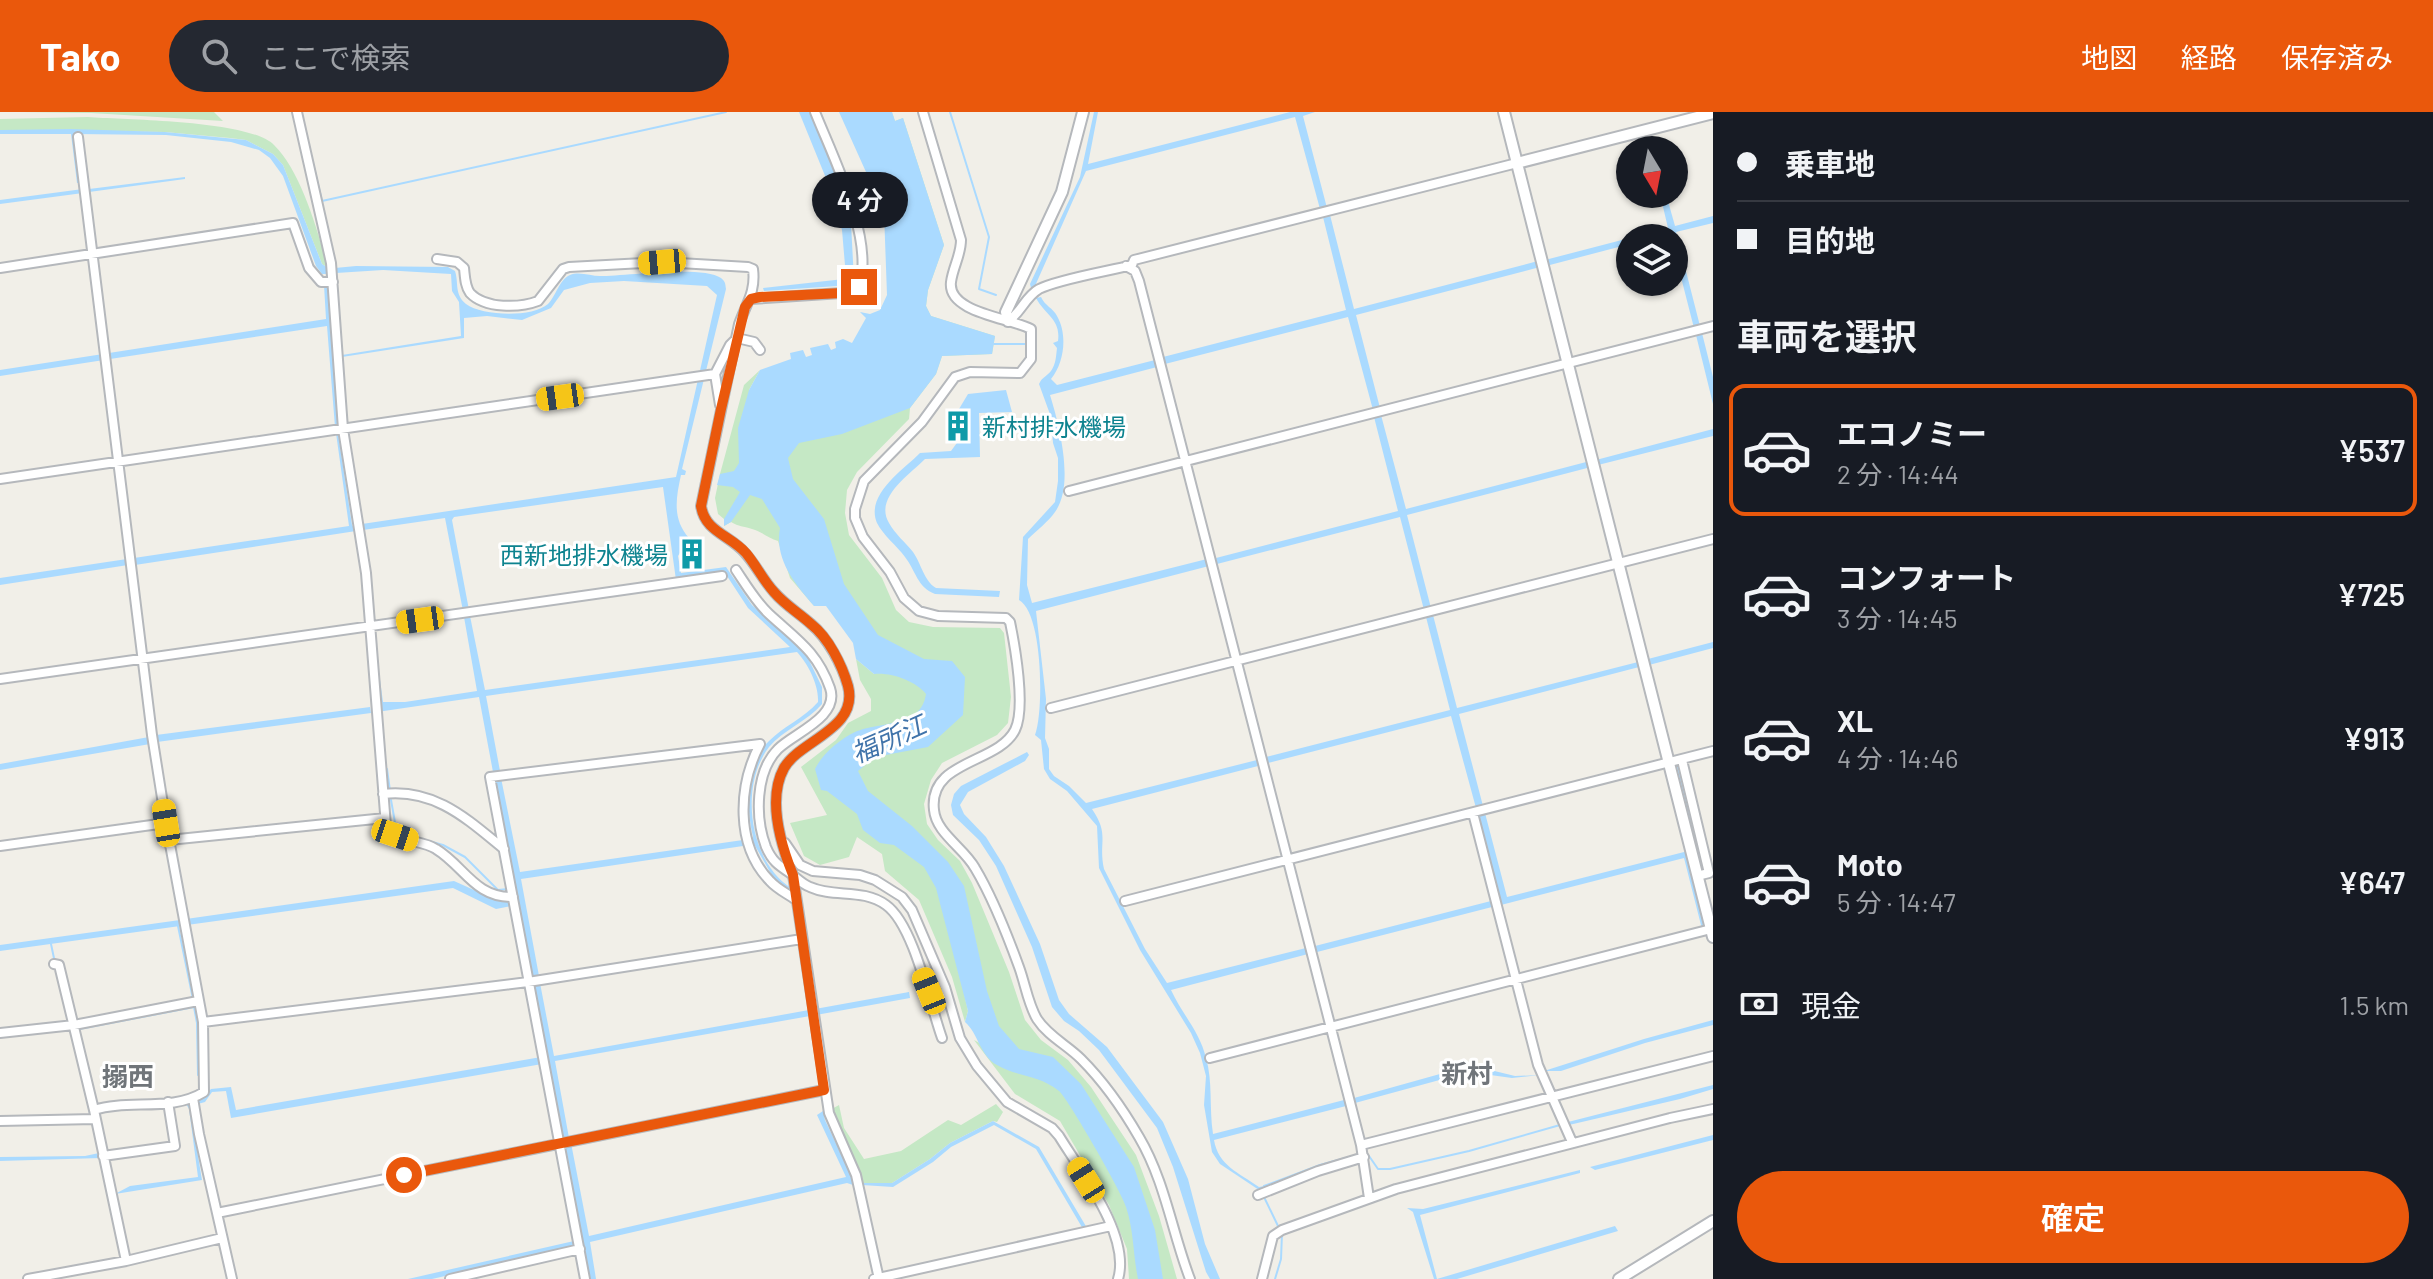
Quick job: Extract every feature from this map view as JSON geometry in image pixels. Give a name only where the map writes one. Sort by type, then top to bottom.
[{"type":"street","points":[[297,112],[331,263],[343,429],[366,573],[385,818],[390,833],[434,848],[482,890],[500,897],[513,897]]},
{"type":"street","points":[[751,299],[842,293],[859,287],[862,271],[857,224],[850,198],[815,112]]},
{"type":"street","points":[[923,112],[961,240],[959,259],[951,281],[952,292],[962,305],[1031,329],[1031,359],[1024,370],[1016,373],[970,372],[955,377],[922,422],[864,481],[857,498],[855,518],[863,537],[890,572],[904,598],[919,611],[938,616],[1006,618],[1010,622],[1018,685],[1017,726],[1007,740],[954,770],[941,783],[934,799],[934,813],[939,826],[969,857],[978,874],[1018,963],[1039,1022],[1088,1067],[1145,1146],[1166,1200],[1190,1279]]},
{"type":"street","points":[[1008,321],[1006,312],[1062,192],[1083,112]]},
{"type":"street","points":[[1210,1058],[1712,933],[1703,875],[1676,761],[1619,563],[1504,112]]},
{"type":"street","points":[[1008,321],[1029,296],[1042,288],[1132,265],[1134,260],[1713,113]]},
{"type":"street","points":[[0,1121],[95,1114],[105,1106],[168,1102],[193,1098],[204,1092],[203,1022],[166,823],[78,137]]},
{"type":"street","points":[[0,268],[293,223],[312,273],[321,282],[333,282]]},
{"type":"street","points":[[437,259],[457,262],[464,268],[466,285],[477,298],[507,306],[538,301],[563,269],[569,267],[662,262],[748,267],[754,274],[751,299],[745,307],[737,338],[701,506],[710,526],[745,552],[773,592],[818,630],[838,662],[849,689],[846,709],[838,721],[827,733],[796,755],[782,771],[777,803],[784,855],[793,875],[824,1090],[829,1113],[856,1175],[877,1279],[1111,1226]]},
{"type":"street","points":[[1126,266],[1135,271],[1139,281],[1361,1145],[1369,1198]]},
{"type":"street","points":[[1069,491],[1713,326]]},
{"type":"street","points":[[737,338],[754,342],[760,350]]},
{"type":"street","points":[[721,409],[715,374],[737,338]]},
{"type":"street","points":[[0,479],[715,374]]},
{"type":"street","points":[[1051,708],[1713,539]]},
{"type":"street","points":[[736,570],[768,613],[809,649],[832,693],[829,706],[818,719],[778,748],[761,783],[759,808],[765,843],[773,862],[812,889],[866,895],[886,905],[899,918],[929,991],[942,1038]]},
{"type":"street","points":[[0,679],[722,576]]},
{"type":"street","points":[[585,1279],[490,777],[760,744],[746,779],[744,808],[748,848],[770,881],[796,900]]},
{"type":"street","points":[[1125,901],[1713,751]]},
{"type":"street","points":[[383,794],[405,794],[451,807],[504,850]]},
{"type":"street","points":[[1473,813],[1538,1065],[1572,1142]]},
{"type":"street","points":[[169,840],[385,818]]},
{"type":"street","points":[[0,846],[166,823]]},
{"type":"street","points":[[782,839],[800,865],[813,871],[860,875],[875,880],[902,897],[912,910],[945,987],[960,1038],[977,1066],[1007,1102],[1052,1128],[1059,1136],[1117,1240],[1118,1279]]},
{"type":"street","points":[[203,1022],[528,982],[802,939]]},
{"type":"street","points":[[56,964],[95,1114],[126,1261]]},
{"type":"street","points":[[0,1033],[74,1025],[198,1001]]},
{"type":"street","points":[[1361,1145],[1713,1056]]},
{"type":"street","points":[[217,1213],[824,1090]]},
{"type":"street","points":[[193,1098],[232,1279]]},
{"type":"street","points":[[103,1156],[175,1146],[168,1102]]},
{"type":"street","points":[[1262,1279],[1273,1236],[1280,1230],[1369,1198],[1572,1142],[1713,1109]]},
{"type":"street","points":[[1261,1193],[1364,1157]]},
{"type":"street","points":[[1619,1279],[1713,1221]]},
{"type":"street","points":[[28,1279],[126,1261],[222,1238]]},
{"type":"street","points":[[450,1279],[580,1249]]},
{"type":"green space","points":[[19,112],[214,112],[223,121],[91,113]]},
{"type":"green space","points":[[892,112],[895,121],[903,118],[944,245],[928,290],[926,306],[931,316],[995,336],[992,354],[942,356],[936,374],[910,408],[909,419],[857,472],[847,490],[845,513],[849,535],[882,578],[896,610],[909,622],[933,627],[1000,628],[1004,633],[1011,697],[1008,723],[997,735],[942,763],[931,780],[924,804],[927,824],[938,840],[960,861],[972,883],[1025,1020],[1041,1040],[1068,1060],[1091,1087],[1136,1155],[1159,1216],[1177,1279],[1158,1279],[1078,1089],[1017,1054],[994,1035],[958,889],[857,791],[854,764],[957,713],[868,639],[774,471],[773,417],[918,325]]},
{"type":"green space","points":[[88,117],[214,126],[240,130],[274,145],[284,156],[300,186],[328,268],[322,264],[283,165],[273,154],[246,140],[165,132],[0,130],[0,119]]},
{"type":"green space","points":[[760,370],[749,390],[814,606],[790,578],[778,541],[731,522],[724,526],[724,519],[718,514],[715,498],[744,385]]},
{"type":"green space","points":[[856,659],[874,674],[884,666],[930,683],[936,711],[824,763],[931,868],[941,892],[968,1011],[965,1022],[952,977],[919,900],[885,871],[882,854],[857,837],[849,857],[820,865],[804,856],[790,823],[827,815],[801,767],[836,740],[848,723],[871,711],[871,699],[860,680]]},
{"type":"green space","points":[[974,1040],[1061,1087],[1126,1195],[1143,1279],[1129,1279],[1127,1249],[1109,1205],[1060,1121],[1015,1094]]},
{"type":"green space","points":[[996,1104],[1003,1112],[997,1122],[993,1121],[950,1143],[892,1183],[861,1183],[830,1110],[839,1105],[844,1128],[864,1159],[901,1151],[948,1120],[961,1125]]},
{"type":"water","points":[[799,112],[811,112],[847,205],[854,281],[852,285],[764,291],[763,288],[846,277],[842,230],[830,188]]},
{"type":"water","name":"福所江","points":[[839,112],[892,112],[895,121],[903,118],[944,245],[928,290],[926,306],[931,316],[995,336],[992,354],[942,356],[936,374],[910,408],[842,434],[799,443],[788,458],[793,479],[824,519],[844,584],[878,635],[924,659],[952,661],[965,677],[963,715],[928,747],[875,757],[858,771],[868,791],[912,826],[948,862],[964,886],[987,991],[999,1026],[1019,1049],[1053,1057],[1081,1084],[1134,1167],[1155,1230],[1163,1279],[1138,1279],[1131,1225],[1123,1199],[1064,1097],[1043,1081],[1005,1069],[991,1061],[965,1022],[968,1011],[936,888],[924,867],[894,845],[880,843],[863,830],[857,814],[827,791],[821,790],[815,769],[832,748],[855,732],[908,718],[923,705],[926,694],[903,678],[874,674],[856,659],[853,643],[826,606],[814,606],[788,570],[780,550],[780,528],[762,499],[750,495],[731,522],[724,526],[724,519],[740,492],[733,487],[717,485],[720,474],[734,471],[739,463],[738,428],[749,390],[760,370],[791,359],[790,353],[803,350],[806,357],[812,355],[810,348],[828,344],[831,350],[836,348],[835,342],[843,339],[852,343],[866,318],[860,312],[870,314],[880,310],[887,295],[884,212]]},
{"type":"water","points":[[1094,112],[1098,112],[1088,164],[1290,112],[1315,112],[1303,116],[1327,208],[1320,209],[1295,117],[1086,171],[1035,286],[1031,288],[1030,284],[1080,177]]},
{"type":"water","points":[[0,130],[165,132],[246,140],[273,154],[283,165],[328,274],[322,274],[316,266],[283,176],[270,158],[259,150],[231,142],[166,135],[75,134],[82,183],[77,183],[71,134],[0,134]]},
{"type":"water","points":[[185,179],[89,192],[89,189]]},
{"type":"water","points":[[83,189],[83,193],[0,204],[0,200]]},
{"type":"water","points":[[1663,208],[1670,208],[1674,224],[1667,224]]},
{"type":"water","points":[[1330,215],[1354,309],[1538,261],[1540,267],[1356,315],[1380,408],[1373,410],[1348,317],[1165,364],[1163,357],[1346,310],[1323,217]]},
{"type":"water","points":[[1713,216],[1713,223],[1688,229],[1688,224],[1683,224]]},
{"type":"water","points":[[1616,242],[1616,248],[1546,266],[1545,260]]},
{"type":"water","points":[[448,267],[455,271],[458,292],[466,304],[483,311],[507,314],[541,309],[551,301],[566,277],[574,274],[600,276],[698,272],[712,274],[724,281],[726,289],[682,469],[686,471],[685,475],[681,475],[678,492],[678,516],[689,538],[678,556],[681,573],[726,567],[752,605],[808,658],[822,687],[822,704],[769,747],[754,782],[753,822],[758,842],[766,860],[777,876],[791,888],[791,893],[774,879],[754,844],[750,844],[749,840],[753,837],[748,799],[751,773],[761,750],[818,702],[812,675],[797,652],[486,696],[500,771],[493,772],[479,697],[377,712],[375,665],[378,665],[383,702],[405,702],[477,691],[464,617],[470,616],[485,690],[790,647],[748,608],[725,573],[676,580],[663,487],[454,517],[452,520],[469,610],[463,611],[445,518],[363,530],[362,524],[676,477],[717,295],[707,286],[624,281],[590,283],[564,290],[551,308],[522,320],[487,316],[464,318],[464,338],[342,357],[461,336],[459,302],[452,291],[451,274],[383,270],[336,273],[335,268]]},
{"type":"water","points":[[1688,279],[1700,326],[1694,328],[1686,296]]},
{"type":"water","points":[[324,285],[328,286],[338,426],[335,427],[327,326],[110,359],[109,353],[326,319]]},
{"type":"water","points":[[1041,297],[1055,313],[1063,332],[1062,357],[1051,379],[1057,385],[1155,360],[1157,367],[1050,395],[1063,454],[1064,486],[1055,512],[1028,539],[1027,585],[1032,603],[1207,559],[1209,566],[1036,611],[1046,699],[1045,738],[1049,749],[1049,769],[1086,803],[1257,760],[1258,766],[1092,809],[1101,826],[1104,869],[1145,949],[1167,983],[1306,948],[1308,954],[1171,990],[1200,1040],[1206,1058],[1213,1134],[1344,1100],[1346,1106],[1214,1140],[1225,1162],[1259,1187],[1264,1186],[1259,1190],[1220,1164],[1212,1152],[1204,1105],[1206,1076],[1200,1053],[1140,950],[1099,868],[1097,826],[1067,791],[1050,779],[1044,769],[1041,740],[1035,735],[1040,706],[1039,663],[1033,623],[1019,600],[1023,537],[1055,502],[1058,481],[1058,458],[1053,443],[1051,417],[1039,384],[1054,366],[1057,348],[1053,343],[1058,341],[1058,334],[1055,322],[1036,298]]},
{"type":"water","points":[[1702,333],[1713,377],[1713,404],[1696,335]]},
{"type":"water","points":[[103,354],[104,360],[0,376],[0,370]]},
{"type":"water","points":[[1006,390],[1012,412],[979,413],[980,457],[925,459],[895,488],[886,505],[889,523],[913,552],[932,585],[936,588],[1000,591],[999,597],[935,594],[920,583],[905,557],[877,523],[876,503],[888,484],[920,453],[951,451],[970,425],[956,414],[968,394]]},
{"type":"water","points":[[1381,415],[1406,509],[1590,461],[1591,467],[1407,515],[1431,608],[1424,610],[1400,517],[1217,564],[1216,558],[1398,511],[1374,417]]},
{"type":"water","points":[[1713,429],[1713,436],[1598,465],[1596,460]]},
{"type":"water","points":[[336,433],[352,525],[356,531],[135,565],[134,558],[349,526]]},
{"type":"water","points":[[127,559],[128,565],[0,585],[0,578]]},
{"type":"water","points":[[1433,615],[1457,708],[1642,661],[1643,666],[1459,714],[1483,806],[1476,808],[1451,716],[1268,763],[1266,757],[1450,710],[1426,617]]},
{"type":"water","points":[[1713,642],[1713,648],[1649,665],[1648,659]]},
{"type":"water","points":[[370,707],[371,713],[157,742],[156,735]]},
{"type":"water","points":[[149,737],[150,744],[0,770],[0,764]]},
{"type":"water","points":[[1027,752],[1029,755],[1025,761],[968,792],[960,805],[1004,866],[1040,944],[1059,1000],[1069,1014],[1107,1047],[1163,1122],[1188,1179],[1205,1244],[1220,1279],[1210,1279],[1206,1272],[1173,1167],[1157,1128],[1099,1050],[1052,1007],[1032,947],[996,866],[979,840],[953,815],[951,805],[954,794],[961,786]]},
{"type":"water","points":[[501,778],[520,872],[743,840],[745,843],[743,846],[521,879],[539,976],[533,978],[495,779]]},
{"type":"water","points":[[1485,813],[1507,897],[1688,851],[1706,928],[1702,929],[1684,858],[1501,905],[1478,815]]},
{"type":"water","points":[[454,881],[494,899],[510,900],[511,906],[496,909],[453,888],[187,925],[186,919]]},
{"type":"water","points":[[1491,901],[1492,907],[1317,952],[1315,946]]},
{"type":"water","points":[[180,920],[180,926],[0,951],[0,945]]},
{"type":"water","points":[[540,983],[554,1056],[809,1010],[810,1016],[555,1061],[569,1138],[564,1139],[534,984]]},
{"type":"water","points":[[909,992],[910,998],[816,1015],[815,1009]]},
{"type":"water","points":[[1713,1020],[1713,1025],[1645,1043],[1561,1071],[1544,1071],[1644,1039]]},
{"type":"water","points":[[541,1057],[542,1064],[231,1118],[226,1091],[212,1092],[205,1102],[198,1104],[211,1089],[231,1087],[236,1110]]},
{"type":"water","points":[[1465,1067],[1515,1076],[1540,1075],[1512,1078],[1469,1072],[1355,1103],[1354,1098]]},
{"type":"water","points":[[1713,1085],[1713,1089],[1680,1099],[1569,1125],[1568,1122]]},
{"type":"water","points":[[189,1102],[202,1180],[115,1194],[130,1186],[198,1177],[189,1109],[186,1104],[171,1106]]},
{"type":"water","points":[[823,1111],[856,1186],[847,1183],[590,1242],[596,1279],[590,1279],[565,1144],[571,1143],[589,1236],[846,1177],[817,1115]]},
{"type":"water","points":[[993,1121],[1039,1147],[1087,1228],[1083,1229],[1036,1149],[994,1125],[951,1147],[893,1187],[861,1183],[892,1183],[950,1143]]},
{"type":"water","points":[[1713,1135],[1713,1140],[1595,1170],[1590,1167]]},
{"type":"water","points":[[99,1153],[101,1158],[0,1161],[0,1157],[85,1156]]},
{"type":"water","points":[[1580,1170],[1580,1173],[1420,1215],[1437,1279],[1434,1279],[1413,1212],[1407,1208],[1423,1209]]},
{"type":"water","points":[[1615,1226],[1618,1231],[1457,1279],[1437,1279]]},
{"type":"water","points":[[574,1241],[576,1246],[432,1279],[408,1279]]},
{"type":"waterway","points":[[306,134],[322,201],[726,112]]},
{"type":"waterway","points":[[950,112],[989,237],[979,289],[996,295]]},
{"type":"waterway","points":[[994,344],[1025,344]]},
{"type":"waterway","points":[[1677,764],[1703,873]]},
{"type":"waterway","points":[[387,769],[390,791]]},
{"type":"waterway","points":[[391,800],[396,828],[400,833],[443,845],[465,857],[498,890],[508,889]]},
{"type":"waterway","points":[[178,926],[193,999]]},
{"type":"waterway","points":[[51,944],[55,963]]},
{"type":"waterway","points":[[63,1000],[68,1021]]},
{"type":"waterway","points":[[79,1029],[194,1007],[198,1075]]},
{"type":"waterway","points":[[71,1030],[90,1113]]},
{"type":"waterway","points":[[1369,1156],[1378,1169],[1390,1169],[1560,1125]]},
{"type":"waterway","points":[[1264,1186],[1349,1157]]},
{"type":"waterway","points":[[1264,1197],[1279,1228]]},
{"type":"waterway","points":[[1275,1279],[1281,1259],[1282,1233]]},
{"type":"place","name":"新村排水機場","points":[[958,426]]},
{"type":"place","name":"西新地排水機場","points":[[692,554]]},
{"type":"district","name":"新村","points":[[1467,1072]]},
{"type":"district","name":"搦西","points":[[128,1075]]},
{"type":"route","points":[[404,1175],[824,1090],[793,875],[784,855],[777,803],[782,771],[796,755],[827,733],[838,721],[846,709],[849,689],[838,662],[818,630],[773,592],[745,552],[710,526],[701,506],[745,307],[751,299],[760,297],[842,293],[859,287]]}]
